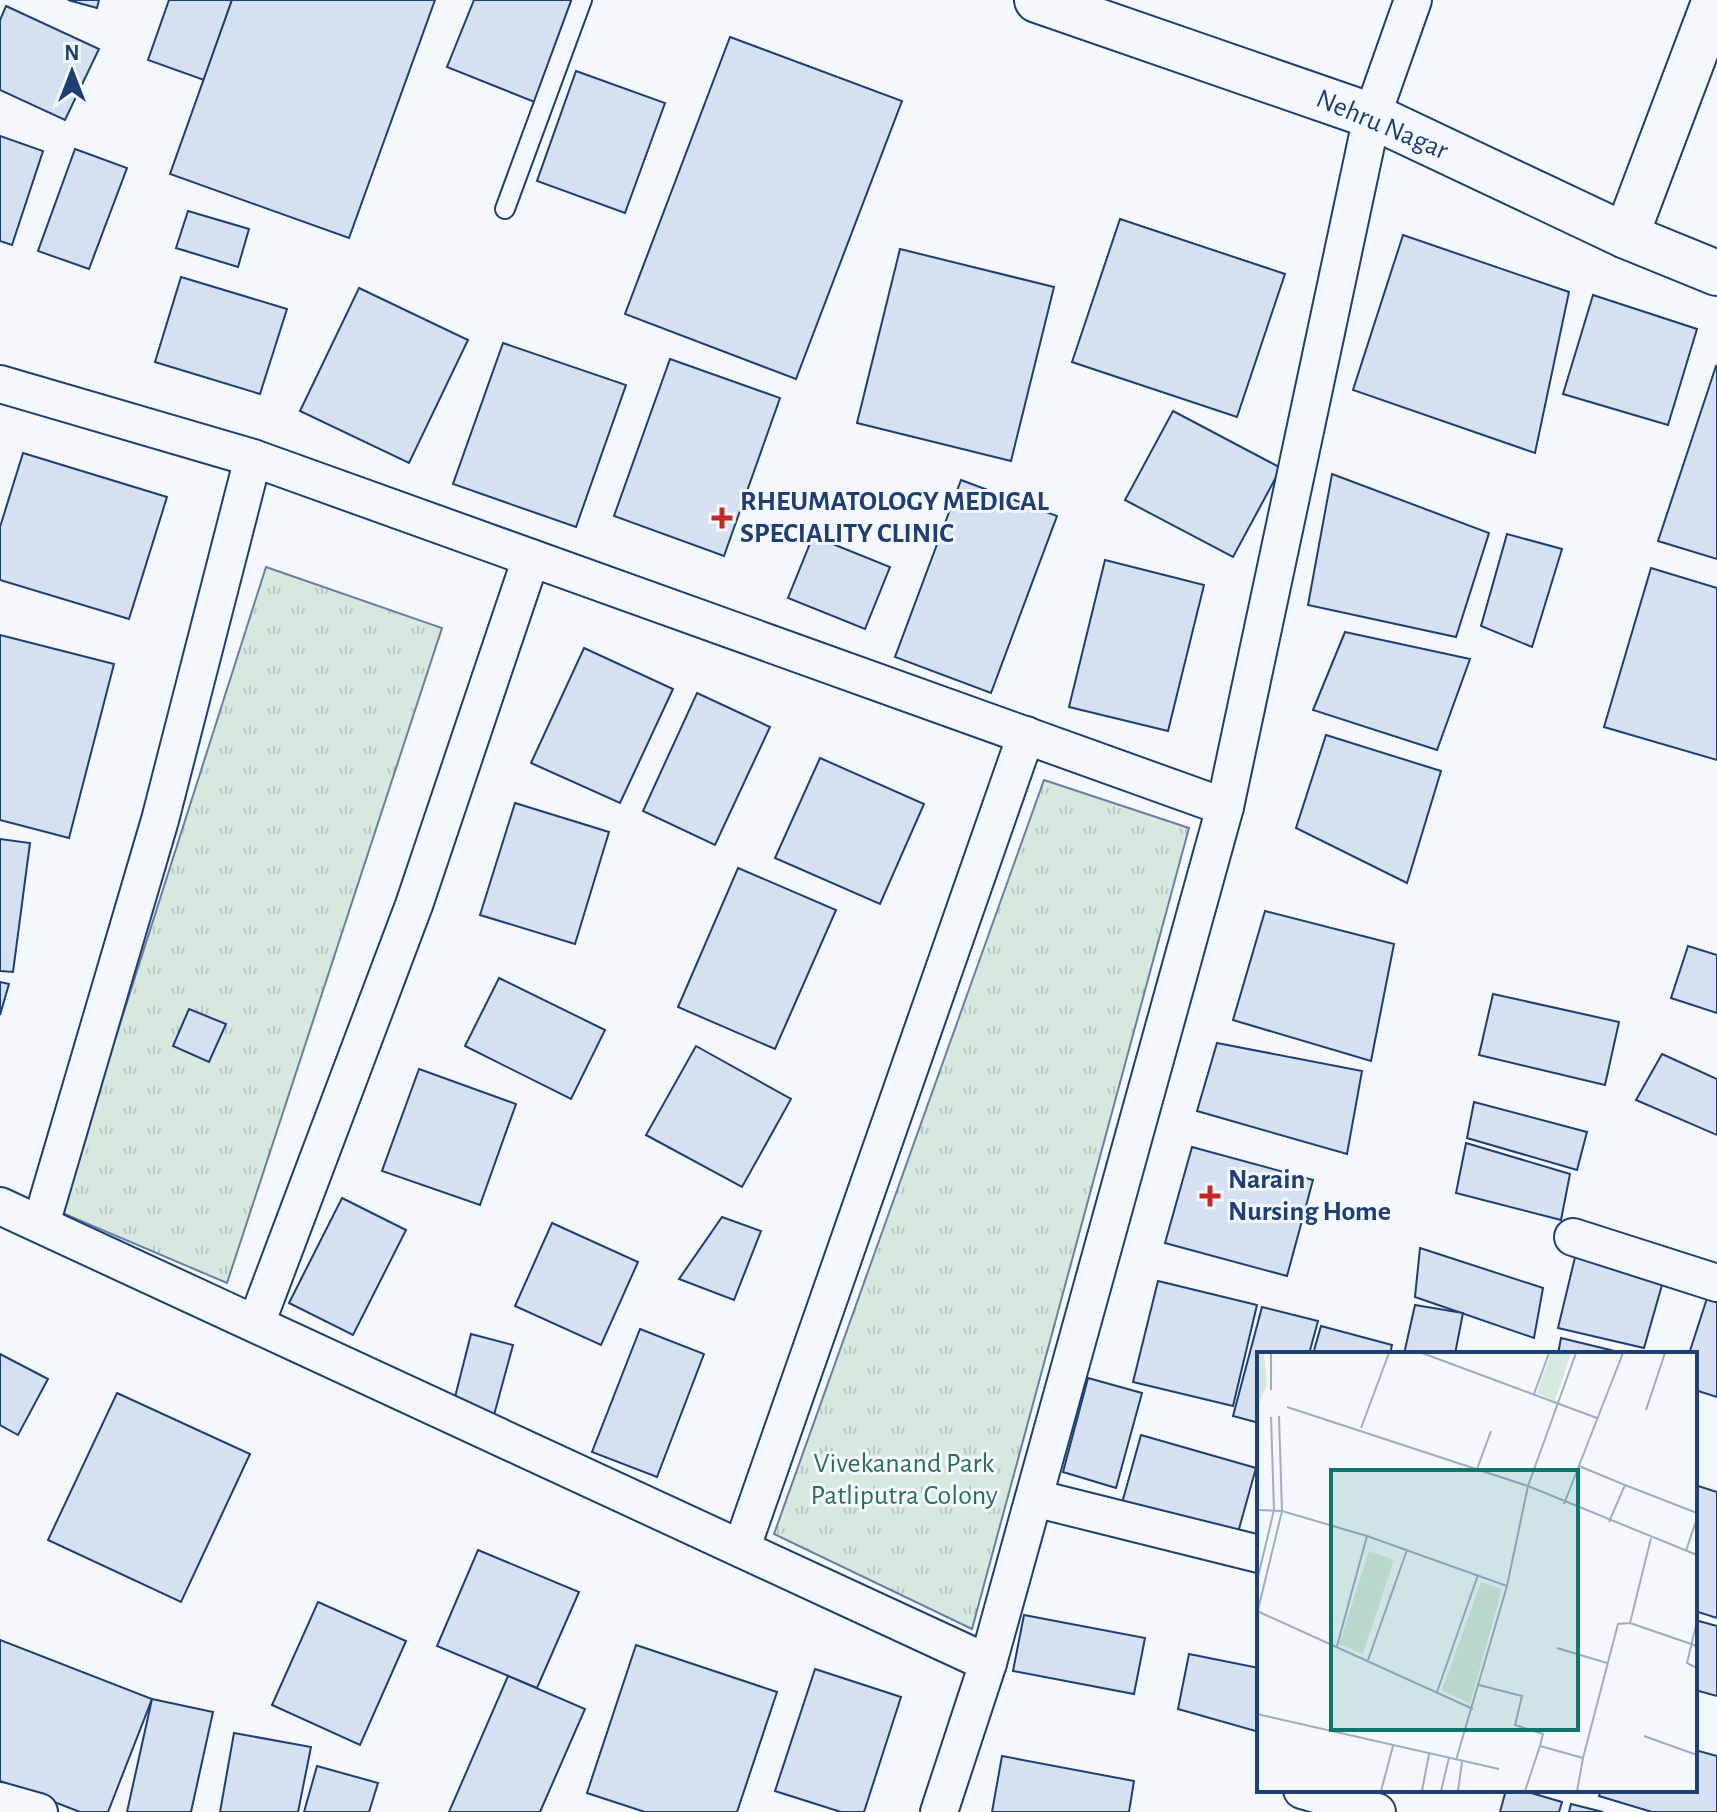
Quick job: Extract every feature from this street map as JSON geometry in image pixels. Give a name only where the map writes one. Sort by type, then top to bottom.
[{"type":"street","name":"Nehru Nagar","points":[[1037,0],[1372,116],[1626,236],[1717,273]]},
{"type":"street","points":[[939,1812],[988,1663],[1225,807],[1372,116],[1413,0]]},
{"type":"street","points":[[1626,236],[1715,0]]},
{"type":"street","points":[[0,384],[253,458],[1225,807]]},
{"type":"street","points":[[41,1224],[160,820],[253,458]]},
{"type":"street","points":[[256,1324],[414,905],[531,558]]},
{"type":"street","points":[[742,1547],[1026,735]]},
{"type":"street","points":[[0,1206],[988,1663]]},
{"type":"street","points":[[1573,1237],[1717,1283]]},
{"type":"street","points":[[1034,1498],[1257,1554]]},
{"type":"street","points":[[1309,1792],[1377,1812]]},
{"type":"street","points":[[0,1801],[39,1812]]},
{"type":"lane","points":[[505,209],[582,0]]},
{"type":"green space","points":[[266,567],[442,628],[227,1283],[60,1212]]},
{"type":"green space","name":"Vivekanand Park Patliputra Colony","points":[[1044,780],[1189,828],[972,1629],[774,1534]]},
{"type":"building","points":[[68,0],[99,0],[97,8]]},
{"type":"building","points":[[169,0],[232,0],[204,80],[148,60]]},
{"type":"building","points":[[232,0],[435,0],[349,238],[170,174]]},
{"type":"building","points":[[474,0],[579,0],[537,103],[447,67]]},
{"type":"building","points":[[6,6],[99,49],[65,120],[0,90],[0,20]]},
{"type":"building","points":[[730,37],[902,101],[796,379],[625,314]]},
{"type":"building","points":[[576,71],[665,103],[625,213],[537,181]]},
{"type":"building","points":[[0,136],[43,151],[12,245],[0,241]]},
{"type":"building","points":[[75,149],[127,168],[89,269],[38,251]]},
{"type":"building","points":[[188,211],[249,229],[238,267],[176,248]]},
{"type":"building","points":[[1120,219],[1285,274],[1237,417],[1072,362]]},
{"type":"building","points":[[1403,235],[1569,292],[1535,453],[1353,390]]},
{"type":"building","points":[[900,249],[1054,287],[1011,461],[857,423]]},
{"type":"building","points":[[181,277],[287,309],[260,394],[155,362]]},
{"type":"building","points":[[359,288],[468,340],[409,463],[300,411]]},
{"type":"building","points":[[1593,295],[1697,329],[1668,425],[1563,394]]},
{"type":"building","points":[[503,343],[626,385],[576,527],[453,484]]},
{"type":"building","points":[[670,359],[780,398],[724,556],[614,516]]},
{"type":"building","points":[[1717,367],[1717,559],[1658,541]]},
{"type":"building","points":[[1173,411],[1281,468],[1233,557],[1125,500]]},
{"type":"building","points":[[23,453],[167,497],[129,619],[0,580],[0,527]]},
{"type":"building","points":[[1332,474],[1489,533],[1456,637],[1308,605]]},
{"type":"building","points":[[961,480],[1057,516],[991,693],[895,657]]},
{"type":"building","points":[[1507,534],[1562,549],[1532,647],[1481,626]]},
{"type":"building","points":[[813,536],[890,567],[865,629],[788,598]]},
{"type":"building","points":[[1105,560],[1204,585],[1168,731],[1069,707]]},
{"type":"building","points":[[1651,568],[1717,588],[1717,760],[1604,727]]},
{"type":"building","points":[[1345,632],[1470,659],[1437,750],[1313,710]]},
{"type":"building","points":[[0,635],[114,664],[69,838],[0,820]]},
{"type":"building","points":[[584,648],[673,689],[620,803],[531,763]]},
{"type":"building","points":[[697,693],[770,727],[715,845],[643,811]]},
{"type":"building","points":[[1326,735],[1441,771],[1407,883],[1296,828]]},
{"type":"building","points":[[820,758],[924,804],[880,904],[775,858]]},
{"type":"building","points":[[515,803],[609,832],[575,944],[480,915]]},
{"type":"building","points":[[0,839],[30,843],[13,972],[0,971]]},
{"type":"building","points":[[738,868],[836,910],[775,1049],[678,1007]]},
{"type":"building","points":[[1265,911],[1394,944],[1371,1061],[1233,1020]]},
{"type":"building","points":[[1688,946],[1717,955],[1717,1013],[1671,998]]},
{"type":"building","points":[[499,978],[605,1030],[571,1099],[465,1046]]},
{"type":"building","points":[[0,982],[9,984],[0,1015]]},
{"type":"building","points":[[1493,994],[1619,1022],[1605,1085],[1479,1055]]},
{"type":"building","points":[[189,1009],[226,1024],[209,1062],[173,1046]]},
{"type":"building","points":[[1217,1043],[1362,1071],[1347,1154],[1197,1111]]},
{"type":"building","points":[[696,1046],[791,1099],[742,1187],[646,1135]]},
{"type":"building","points":[[1662,1054],[1717,1079],[1717,1135],[1636,1100]]},
{"type":"building","points":[[419,1069],[516,1104],[480,1205],[382,1171]]},
{"type":"building","points":[[1474,1102],[1587,1132],[1577,1170],[1467,1138]]},
{"type":"building","points":[[1466,1143],[1570,1174],[1561,1220],[1456,1193]]},
{"type":"building","points":[[1192,1147],[1313,1180],[1287,1276],[1165,1243]]},
{"type":"building","points":[[342,1198],[406,1230],[353,1335],[289,1303]]},
{"type":"building","points":[[722,1217],[761,1231],[734,1300],[679,1279]]},
{"type":"building","points":[[552,1223],[638,1262],[601,1345],[515,1306]]},
{"type":"building","points":[[1578,1245],[1666,1271],[1644,1348],[1558,1328]]},
{"type":"building","points":[[1420,1248],[1543,1288],[1534,1338],[1415,1297]]},
{"type":"building","points":[[1158,1281],[1257,1305],[1233,1406],[1133,1382]]},
{"type":"building","points":[[1709,1292],[1717,1295],[1717,1397],[1697,1391],[1697,1352],[1690,1352]]},
{"type":"building","points":[[1415,1305],[1463,1313],[1455,1352],[1404,1352]]},
{"type":"building","points":[[1262,1307],[1318,1321],[1310,1352],[1257,1352],[1257,1422],[1233,1416]]},
{"type":"building","points":[[1321,1326],[1392,1345],[1390,1352],[1314,1352]]},
{"type":"building","points":[[640,1329],[704,1354],[657,1477],[592,1452]]},
{"type":"building","points":[[471,1334],[513,1345],[494,1415],[453,1405]]},
{"type":"building","points":[[1561,1338],[1619,1352],[1558,1352]]},
{"type":"building","points":[[0,1354],[48,1379],[18,1435],[0,1425]]},
{"type":"building","points":[[1088,1378],[1142,1393],[1116,1488],[1063,1472]]},
{"type":"building","points":[[117,1393],[250,1454],[181,1602],[48,1540]]},
{"type":"building","points":[[1141,1435],[1256,1468],[1237,1536],[1122,1503]]},
{"type":"building","points":[[1697,1486],[1717,1492],[1717,1618],[1697,1612]]},
{"type":"building","points":[[478,1550],[579,1592],[537,1688],[437,1646]]},
{"type":"building","points":[[318,1602],[406,1641],[360,1745],[272,1705]]},
{"type":"building","points":[[1024,1615],[1145,1638],[1134,1694],[1013,1671]]},
{"type":"building","points":[[1697,1621],[1717,1626],[1717,1696],[1697,1691]]},
{"type":"building","points":[[0,1640],[152,1699],[108,1812],[80,1812],[0,1781]]},
{"type":"building","points":[[636,1645],[777,1692],[737,1812],[645,1812],[587,1793]]},
{"type":"building","points":[[1189,1654],[1257,1668],[1257,1731],[1178,1709]]},
{"type":"building","points":[[815,1669],[901,1697],[864,1812],[841,1812],[775,1791]]},
{"type":"building","points":[[508,1676],[585,1709],[540,1812],[449,1812]]},
{"type":"building","points":[[152,1699],[213,1712],[191,1812],[127,1812]]},
{"type":"building","points":[[234,1733],[311,1747],[298,1812],[220,1812]]},
{"type":"building","points":[[1697,1751],[1717,1756],[1717,1812],[1652,1812],[1599,1796],[1600,1792],[1697,1792]]},
{"type":"building","points":[[1002,1756],[1134,1781],[1129,1812],[992,1812]]},
{"type":"building","points":[[317,1766],[378,1783],[369,1812],[304,1812]]},
{"type":"building","points":[[1505,1792],[1528,1792],[1562,1802],[1559,1812],[1500,1812]]},
{"type":"building","points":[[1571,1804],[1603,1812],[1569,1812]]},
{"type":"place","name":"RHEUMATOLOGY MEDICAL SPECIALITY CLINIC","points":[[722,518]]},
{"type":"place","name":"Narain Nursing Home","points":[[1210,1196]]}]
